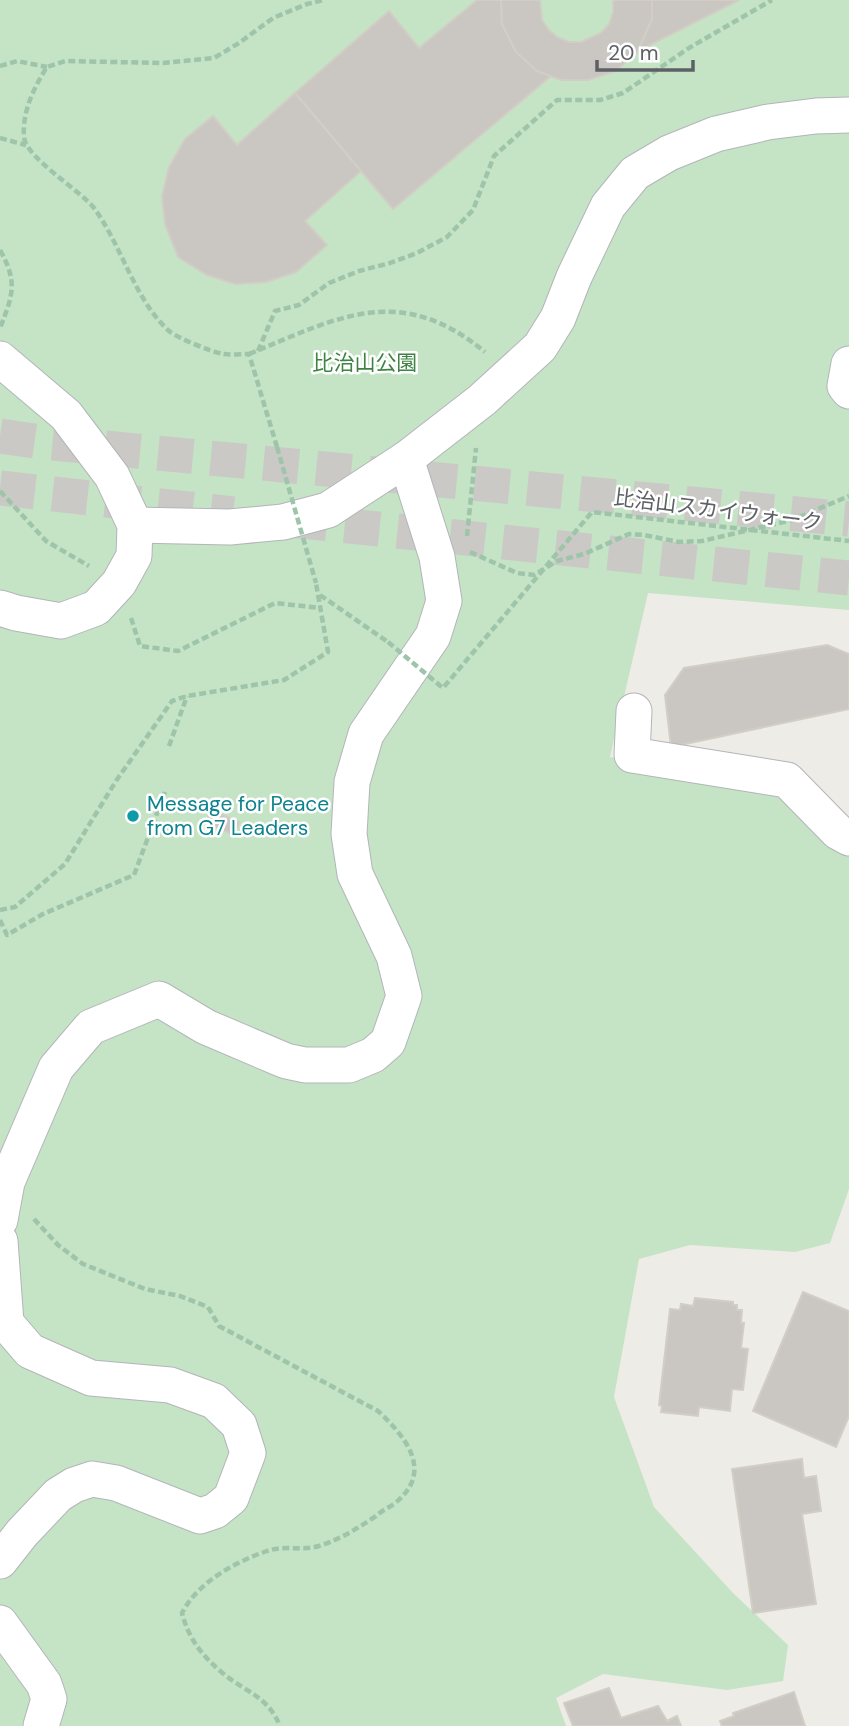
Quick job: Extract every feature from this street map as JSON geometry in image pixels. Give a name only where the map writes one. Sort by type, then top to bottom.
[{"type":"street","points":[[135,525],[230,527],[283,522],[328,510],[406,459],[474,407],[540,347],[558,318],[574,277],[608,206],[635,173],[669,153],[716,134],[768,122],[849,115]]},
{"type":"street","points":[[0,359],[66,415],[112,476],[135,525],[134,556],[120,583],[96,608],[61,621],[16,614],[0,608]]},
{"type":"street","points":[[849,364],[845,386],[849,391]]},
{"type":"street","points":[[0,1220],[7,1182],[56,1068],[91,1027],[159,999],[206,1027],[286,1061],[305,1065],[349,1065],[373,1055],[388,1042],[404,996],[394,956],[355,874],[349,834],[352,782],[366,734],[433,636],[444,601],[437,558],[406,459]]},
{"type":"street","points":[[634,712],[632,755],[787,780],[838,832],[849,838]]},
{"type":"street","points":[[0,1241],[6,1323],[30,1351],[91,1378],[170,1385],[214,1401],[239,1425],[248,1453],[231,1498],[215,1511],[200,1516],[116,1483],[92,1479],[74,1485],[58,1495],[0,1561]]},
{"type":"street","points":[[0,1623],[44,1684],[49,1699],[41,1726]]},
{"type":"path","points":[[0,66],[17,61],[47,67],[65,61],[163,62],[214,58],[273,18],[323,0]]},
{"type":"path","points":[[258,351],[275,311],[299,305],[329,283],[390,263],[447,237],[473,210],[494,156],[557,100],[600,100],[623,93],[689,48],[772,0]]},
{"type":"path","points":[[47,67],[26,108],[24,138],[27,145],[46,166],[93,207],[116,243],[153,313],[171,333],[220,354],[249,354],[333,319],[384,312],[407,312],[433,319],[459,332],[476,345]]},
{"type":"path","points":[[0,138],[27,145]]},
{"type":"path","points":[[0,250],[12,275],[14,288],[0,329]]},
{"type":"path","points":[[0,910],[15,907],[65,863],[116,781],[172,701],[187,696],[285,680],[328,652],[319,594],[249,354]]},
{"type":"path","points":[[474,407],[477,435],[467,542],[470,552],[517,573],[534,575],[557,561],[584,554],[629,534],[679,542],[702,541],[792,520],[849,496]]},
{"type":"path","name":"比治山スカイウォーク","points":[[319,594],[388,642],[443,688],[592,512],[849,541]]},
{"type":"path","points":[[169,746],[187,696]]},
{"type":"path","points":[[0,920],[7,935],[43,914],[134,875],[165,792]]},
{"type":"green space","name":"比治山公園","points":[[0,0],[849,0],[849,610],[648,593],[610,757],[785,789],[849,851],[849,1189],[830,1243],[795,1252],[690,1245],[639,1259],[614,1397],[654,1507],[733,1593],[788,1645],[783,1681],[727,1690],[603,1674],[556,1698],[566,1726],[0,1726]]},
{"type":"building","points":[[477,0],[501,0],[502,24],[516,52],[537,71],[551,76],[393,209],[295,93],[389,11],[419,48]]},
{"type":"building","points":[[501,0],[540,0],[542,20],[557,37],[569,42],[581,42],[601,33],[609,24],[613,0],[652,0],[652,19],[638,51],[616,71],[588,80],[561,80],[537,71],[516,52],[502,24]]},
{"type":"building","points":[[652,0],[739,0],[638,51],[652,19]]},
{"type":"building","points":[[295,93],[361,171],[305,221],[327,245],[296,272],[266,282],[235,284],[207,275],[178,257],[165,224],[162,196],[169,167],[185,139],[213,116],[237,145]]},
{"type":"building","points":[[827,645],[849,654],[849,709],[671,747],[665,695],[684,668]]},
{"type":"building","points":[[211,810],[239,822],[234,835],[206,823]]},
{"type":"building","points":[[803,1292],[849,1311],[849,1416],[836,1447],[753,1411]]},
{"type":"building","points":[[695,1298],[733,1302],[733,1305],[737,1305],[737,1310],[742,1310],[741,1323],[744,1323],[741,1348],[748,1349],[743,1390],[732,1389],[730,1411],[699,1407],[698,1416],[661,1412],[662,1406],[659,1405],[670,1309],[680,1310],[681,1304],[693,1306]]},
{"type":"building","points":[[802,1459],[804,1478],[816,1476],[821,1511],[802,1514],[816,1604],[753,1613],[732,1469]]},
{"type":"building","points":[[609,1688],[621,1718],[658,1706],[667,1721],[677,1716],[681,1726],[573,1726],[564,1703]]},
{"type":"building","points":[[794,1692],[805,1726],[722,1726],[720,1721],[734,1716],[733,1713]]},
{"type":"tunnel","points":[[0,436],[849,519]]},
{"type":"tunnel","points":[[0,488],[233,514]]},
{"type":"tunnel","points":[[292,520],[849,578]]},
{"type":"place","name":"Message for Peace from G7 Leaders","points":[[133,816]]}]
